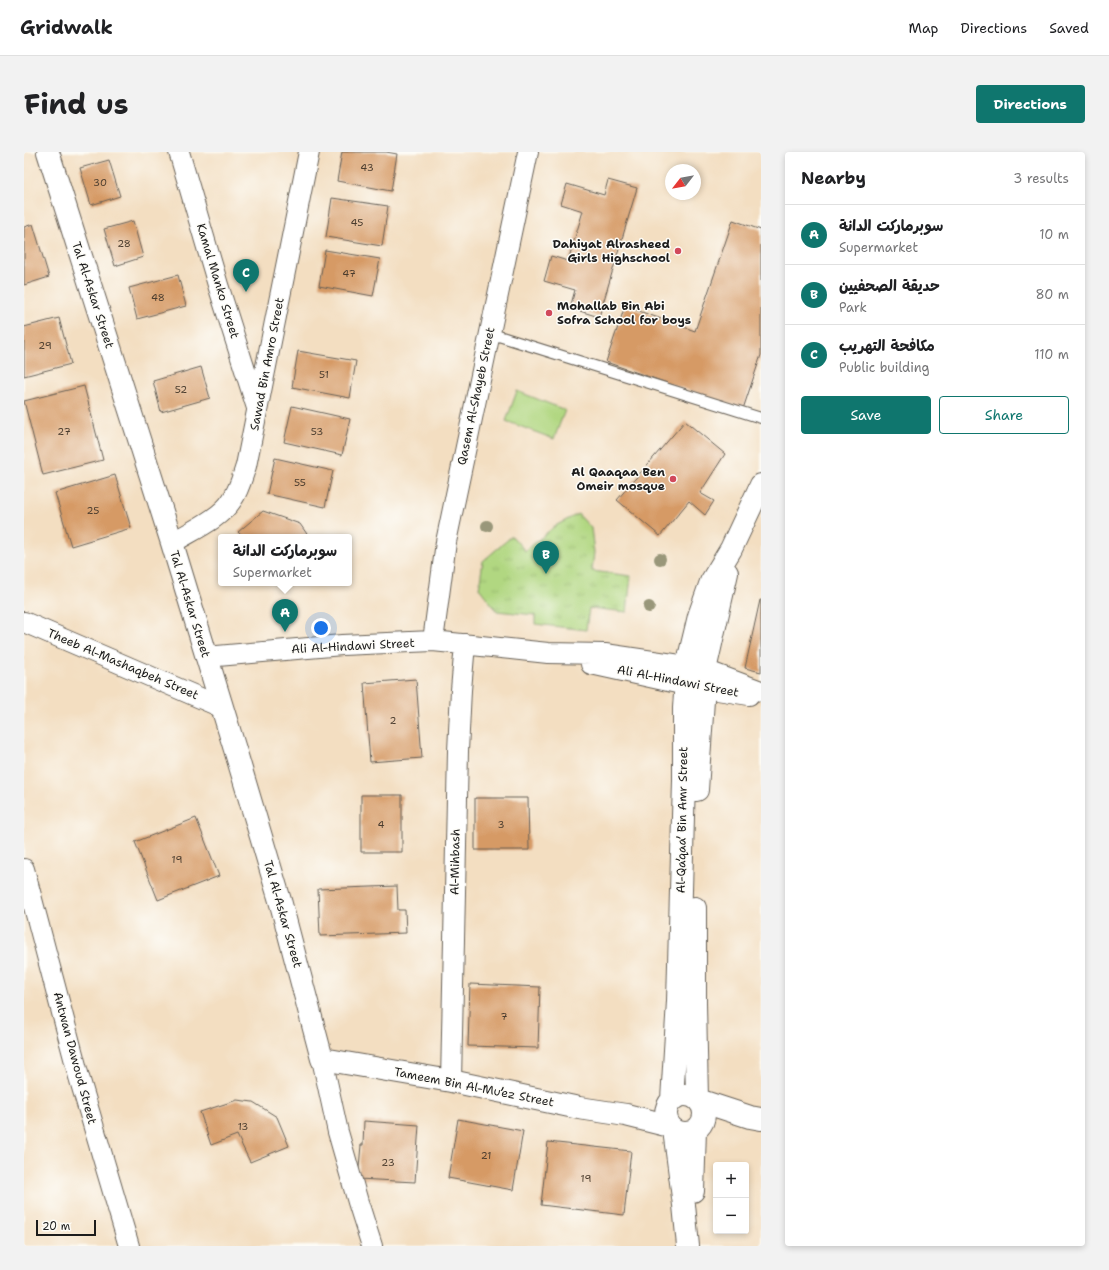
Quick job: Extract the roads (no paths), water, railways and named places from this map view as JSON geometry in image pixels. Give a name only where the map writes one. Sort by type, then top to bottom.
[{"type":"street","name":"Tal Al-Askar Street","points":[[48,152],[172,543],[237,756],[281,904],[322,1059]]},
{"type":"street","name":"Kamal Manko Street","points":[[179,152],[218,285],[258,410]]},
{"type":"street","name":"Sawad Bin Amro Street","points":[[172,543],[222,512],[232,500],[240,484],[246,466],[258,410],[310,152]]},
{"type":"street","name":"Qasem Al-Shayeb Street","points":[[433,641],[446,542],[528,152]]},
{"type":"street","name":"Al-Qa’qaa’ Bin Amr Street","points":[[698,1099],[695,1003],[697,783],[695,677],[699,616],[711,582],[731,549],[761,485]]},
{"type":"street","name":"Theeb Al-Mashaqbeh Street","points":[[24,622],[221,707]]},
{"type":"street","name":"Ali Al-Hindawi Street","points":[[206,657],[342,645],[433,641],[548,653],[605,654],[761,696]]},
{"type":"street","name":"Al-Mihbash","points":[[451,1081],[458,751],[461,690],[466,644]]},
{"type":"street","name":"Ali Al-Hindawi Street","points":[[695,677],[761,691]]},
{"type":"street","name":"Al-Qa’qaa’ Bin Amr Street","points":[[671,1101],[678,1001],[684,780],[684,708],[695,677]]},
{"type":"street","name":"Antwan Dawoud Street","points":[[24,869],[79,1077],[130,1246]]},
{"type":"street","name":"Tameem Bin Al-Mu’ez Street","points":[[322,1059],[451,1081],[579,1108],[626,1115],[685,1129],[755,1118]]},
{"type":"street","points":[[322,1059],[338,1132],[372,1246]]},
{"type":"street","points":[[689,1095],[698,1099],[703,1106],[703,1122],[685,1129],[666,1119],[666,1110],[671,1101],[680,1096],[689,1095]]},
{"type":"street","name":"Tameem Bin Al-Mu’ez Street","points":[[698,1099],[755,1118]]},
{"type":"street","name":"Tameem Bin Al-Mu’ez Street","points":[[626,1115],[671,1101]]},
{"type":"street","points":[[685,1129],[688,1242]]},
{"type":"lane","points":[[489,333],[761,418]]},
{"type":"place","name":"Dahiyat Alrasheed Girls Highschool","points":[[678,251]]},
{"type":"place","name":"مكافحة التهريب","points":[[246,292]]},
{"type":"place","name":"Mohallab Bin Abi Sofra School for boys","points":[[549,313]]},
{"type":"place","name":"Al Qaaqaa Ben Omeir mosque","points":[[673,479]]},
{"type":"place","name":"حديقة الصحفيين","points":[[546,574]]},
{"type":"place","name":"سوبرماركت الدانة","points":[[285,632]]}]
